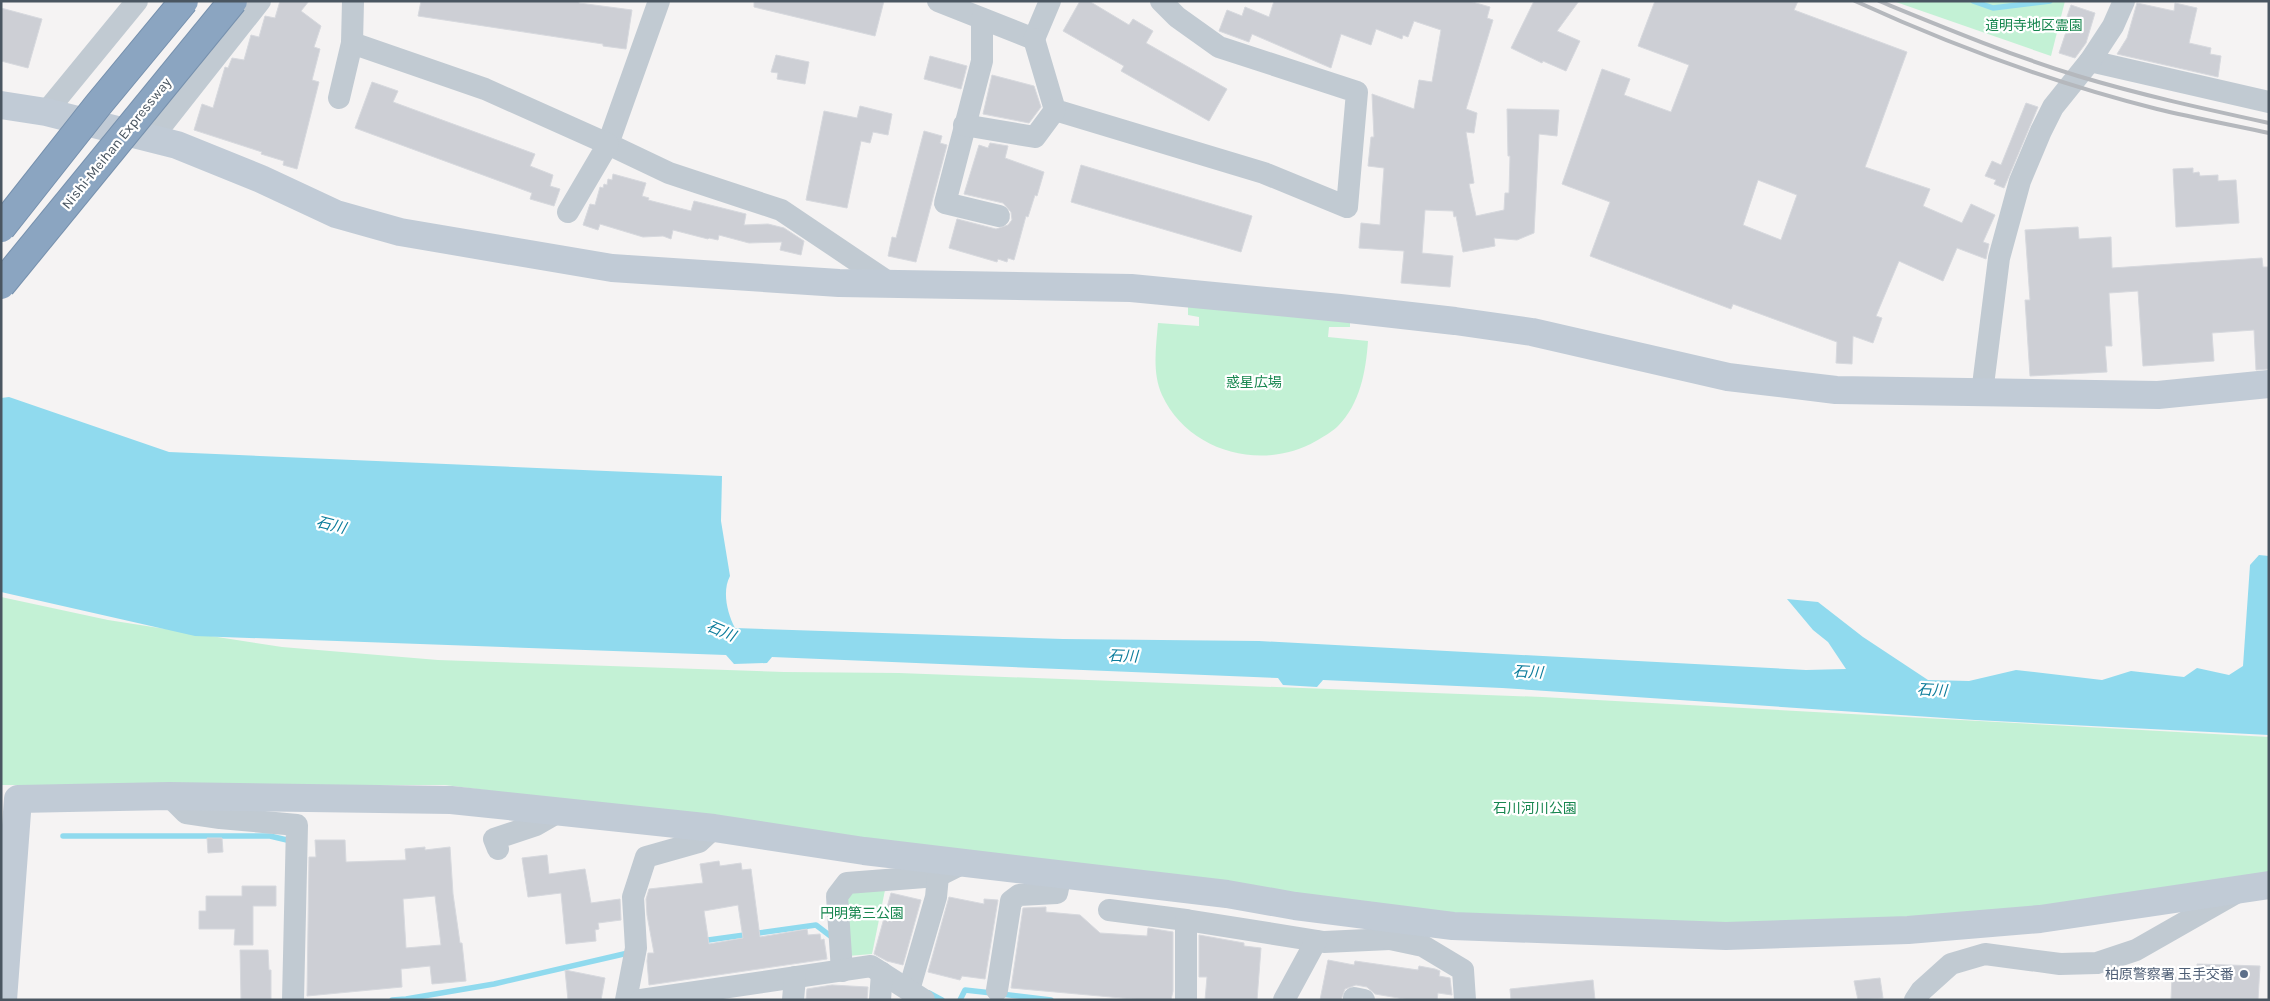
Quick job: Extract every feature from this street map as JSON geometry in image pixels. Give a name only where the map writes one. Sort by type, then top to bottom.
[{"type":"highway","points":[[1,228],[98,105],[184,1]]},
{"type":"highway","name":"Nishi-Meihan Expressway","points":[[1,285],[233,1]]},
{"type":"street","points":[[46,112],[137,1]]},
{"type":"street","points":[[152,138],[260,1]]},
{"type":"street","points":[[340,98],[352,43],[353,1]]},
{"type":"street","points":[[568,212],[608,144],[659,1]]},
{"type":"street","points":[[938,1],[1034,39]]},
{"type":"street","points":[[1050,1],[1034,39],[1055,110]]},
{"type":"street","points":[[1055,110],[1264,173],[1348,207],[1356,92],[1219,47],[1177,17],[1161,1]]},
{"type":"street","points":[[1982,393],[1999,258],[2020,182],[2041,131],[2053,108],[2090,61],[2113,26],[2124,1]]},
{"type":"street","points":[[982,20],[982,62],[964,124],[945,203],[999,216]]},
{"type":"street","points":[[352,43],[485,89],[669,173],[781,210],[892,284]]},
{"type":"street","points":[[2090,61],[2269,102]]},
{"type":"street","points":[[1,105],[46,112],[177,145],[261,178],[336,214],[400,232],[612,268],[840,283],[1131,288],[1331,307],[1455,320],[1532,332],[1728,377],[1836,390],[2158,395],[2269,384]]},
{"type":"street","points":[[964,124],[1035,137],[1055,110]]},
{"type":"street","points":[[170,796],[186,813],[298,825],[293,1000]]},
{"type":"street","points":[[2,1000],[9,799],[170,796],[451,800],[562,810],[714,828],[864,851],[1227,894],[1295,906],[1390,929],[1463,970],[1465,1000]]},
{"type":"street","points":[[498,849],[494,839],[536,825],[562,810]]},
{"type":"street","points":[[626,1000],[636,948],[633,897],[646,857],[700,842],[714,828]]},
{"type":"street","points":[[842,971],[836,896],[847,883],[938,876],[966,862]]},
{"type":"street","points":[[997,990],[1011,901],[1019,895],[1057,893],[1062,874]]},
{"type":"street","points":[[641,1000],[709,995],[795,977],[871,966],[916,995],[936,897],[938,876]]},
{"type":"street","points":[[1109,910],[1316,940],[1352,942],[1390,929],[1454,926],[1726,936],[1908,930],[2040,919],[2269,885]]},
{"type":"street","points":[[1915,1000],[1921,991],[1951,964],[1986,954],[2060,964],[2097,963],[2136,950],[2241,890]]},
{"type":"street","points":[[1186,920],[1186,1000]]},
{"type":"street","points":[[1284,1000],[1316,940]]},
{"type":"street","points":[[880,1000],[882,973]]},
{"type":"street","points":[[793,1000],[795,977]]},
{"type":"green space","name":"道明寺地区霊園","points":[[1893,1],[2065,1],[2051,56]]},
{"type":"green space","name":"惑星広場","points":[[1188,304],[1350,317],[1350,327],[1329,327],[1328,337],[1368,341],[1366,364],[1360,387],[1352,408],[1346,417],[1333,430],[1316,441],[1295,450],[1273,455],[1251,455],[1229,451],[1208,443],[1190,431],[1174,415],[1162,395],[1157,378],[1155,360],[1158,323],[1199,326],[1199,317],[1188,315]]},
{"type":"green space","name":"石川河川公園","points":[[1,597],[108,620],[282,647],[438,660],[784,672],[899,673],[1542,697],[2269,737],[2269,875],[2032,910],[1772,924],[1420,915],[1126,872],[445,785],[1,785]]},
{"type":"green space","name":"円明第三公園","points":[[885,890],[872,954],[848,956],[843,904],[849,893]]},
{"type":"water","name":"石川","points":[[9,397],[169,452],[722,476],[721,521],[730,576],[726,588],[726,602],[735,628],[1063,639],[1259,641],[1806,670],[1846,669],[1828,642],[1813,630],[1787,599],[1818,602],[1863,637],[1928,680],[1969,681],[2016,670],[2102,680],[2131,671],[2184,677],[2197,668],[2229,675],[2243,666],[2250,565],[2259,555],[2269,556],[2269,735],[1975,720],[1502,688],[1323,680],[1317,687],[1283,685],[1278,678],[772,657],[767,663],[734,664],[726,655],[195,636],[1,592],[1,398]]},
{"type":"building","points":[[280,1],[309,1],[301,11],[321,26],[314,47],[320,49],[312,80],[319,82],[297,169],[283,165],[284,161],[261,154],[262,152],[194,130],[202,104],[213,108],[225,67],[228,68],[232,58],[244,60],[251,35],[259,37],[265,16],[275,18]]},
{"type":"building","points":[[421,1],[579,1],[579,3],[632,10],[626,49],[418,16]]},
{"type":"building","points":[[754,1],[884,1],[875,36],[754,7]]},
{"type":"building","points":[[1080,1],[1089,1],[1129,25],[1133,19],[1153,31],[1146,43],[1227,89],[1209,121],[1121,71],[1124,66],[1063,31]]},
{"type":"building","points":[[1274,1],[1469,1],[1490,7],[1487,18],[1493,20],[1466,109],[1477,113],[1474,133],[1466,132],[1474,183],[1469,184],[1476,216],[1504,210],[1505,193],[1509,193],[1510,156],[1508,156],[1507,109],[1559,110],[1557,136],[1539,134],[1534,233],[1517,240],[1494,238],[1495,246],[1463,252],[1456,216],[1454,217],[1453,211],[1425,210],[1422,253],[1453,256],[1450,287],[1401,283],[1404,251],[1359,248],[1361,223],[1380,225],[1384,168],[1368,166],[1371,137],[1374,137],[1372,94],[1414,109],[1419,80],[1432,82],[1441,30],[1414,21],[1408,37],[1403,35],[1402,39],[1376,29],[1371,45],[1341,34],[1331,68],[1252,34],[1249,42],[1219,31],[1227,10],[1242,16],[1245,7],[1269,17]]},
{"type":"building","points":[[1534,1],[1579,1],[1557,31],[1580,41],[1566,71],[1543,61],[1542,63],[1511,48]]},
{"type":"building","points":[[1655,1],[1798,1],[1794,10],[1907,52],[1865,167],[1930,189],[1923,206],[1962,223],[1971,204],[1995,215],[1983,242],[1989,244],[1986,259],[1957,248],[1943,281],[1899,261],[1876,316],[1882,318],[1873,343],[1853,336],[1852,364],[1836,363],[1837,342],[1733,304],[1731,309],[1590,256],[1610,202],[1562,184],[1602,69],[1630,79],[1624,95],[1671,112],[1689,65],[1638,46]],"holes":[[[1758,180],[1797,195],[1781,240],[1743,225]]]},
{"type":"building","points":[[2137,3],[2174,11],[2175,3],[2197,8],[2189,43],[2211,48],[2210,54],[2221,56],[2218,77],[2117,54],[2127,38]]},
{"type":"building","points":[[2071,5],[2095,13],[2086,43],[2075,58],[2059,53],[2068,26],[2064,25]]},
{"type":"building","points":[[1,8],[42,19],[28,68],[1,61]]},
{"type":"building","points":[[776,55],[809,62],[805,84],[777,79],[778,73],[771,72]]},
{"type":"building","points":[[930,56],[967,66],[961,89],[924,79]]},
{"type":"building","points":[[992,75],[1034,86],[1041,107],[1029,123],[983,114]]},
{"type":"building","points":[[372,82],[398,91],[393,102],[535,154],[530,166],[553,175],[550,186],[560,189],[554,206],[530,199],[532,193],[355,128]]},
{"type":"building","points":[[2026,103],[2038,107],[2004,188],[1994,184],[1996,180],[1985,176],[1992,161],[2001,165]]},
{"type":"building","points":[[860,106],[892,114],[888,135],[873,132],[870,143],[861,141],[847,208],[806,200],[824,111],[857,118]]},
{"type":"building","points":[[924,131],[942,136],[940,143],[947,145],[916,262],[888,256],[892,237],[896,238]]},
{"type":"building","points":[[990,143],[1008,146],[1005,158],[1044,172],[1037,196],[1035,195],[1028,217],[1026,216],[1014,260],[1008,258],[1007,262],[998,259],[997,262],[949,248],[957,219],[996,229],[1008,225],[1012,220],[1011,212],[1003,203],[964,194],[979,145],[988,148]]},
{"type":"building","points":[[1081,165],[1252,216],[1241,252],[1071,202]]},
{"type":"building","points":[[2193,168],[2193,173],[2199,172],[2200,176],[2218,175],[2218,181],[2236,180],[2239,223],[2176,227],[2173,169]]},
{"type":"building","points":[[613,174],[646,183],[642,196],[649,198],[648,200],[691,211],[694,201],[746,214],[744,225],[768,224],[784,228],[804,241],[801,255],[780,250],[782,242],[749,243],[719,235],[718,240],[708,239],[673,230],[671,239],[663,236],[643,237],[600,224],[598,230],[583,225],[590,204],[595,205],[600,187],[603,188],[604,184],[607,185],[608,179],[612,180]]},
{"type":"building","points":[[2078,227],[2079,239],[2111,237],[2112,268],[2262,258],[2263,267],[2269,267],[2269,369],[2256,370],[2254,330],[2212,333],[2214,361],[2143,366],[2138,291],[2109,293],[2112,346],[2105,346],[2107,372],[2030,376],[2025,300],[2030,300],[2025,230]]},
{"type":"building","points":[[207,838],[222,838],[223,852],[208,853]]},
{"type":"building","points":[[315,840],[345,840],[346,862],[406,860],[405,849],[425,847],[425,850],[450,847],[453,894],[460,943],[462,943],[466,981],[432,984],[430,966],[401,969],[402,987],[307,996],[309,857],[316,857]],"holes":[[[435,896],[441,945],[406,948],[403,899]]]},
{"type":"building","points":[[547,855],[549,874],[585,869],[591,903],[620,899],[621,920],[598,923],[599,929],[595,930],[596,941],[566,944],[561,893],[528,897],[522,858]]},
{"type":"building","points":[[719,861],[720,866],[741,863],[742,870],[751,869],[760,937],[807,929],[808,935],[820,934],[821,940],[824,939],[827,959],[649,985],[648,953],[654,953],[647,915],[646,899],[649,889],[703,883],[700,864]],"holes":[[[738,905],[743,938],[709,944],[704,911]]]},
{"type":"building","points":[[242,886],[276,886],[276,906],[253,906],[253,945],[234,945],[235,929],[199,929],[199,911],[206,911],[206,896],[242,896]]},
{"type":"building","points":[[891,893],[921,900],[903,965],[887,961],[874,954]]},
{"type":"building","points":[[949,897],[984,904],[984,899],[998,900],[985,979],[962,976],[960,980],[928,972]]},
{"type":"building","points":[[1046,907],[1046,912],[1080,915],[1100,933],[1147,936],[1148,928],[1173,932],[1173,991],[1171,1000],[1144,1000],[1011,988],[1023,908]]},
{"type":"building","points":[[1199,935],[1244,943],[1244,946],[1261,948],[1257,1000],[1205,1000],[1207,977],[1199,977]]},
{"type":"building","points":[[240,950],[268,950],[269,970],[271,970],[271,1000],[241,1000]]},
{"type":"building","points":[[1328,960],[1354,965],[1355,961],[1418,970],[1419,966],[1435,969],[1440,971],[1439,976],[1450,978],[1452,995],[1438,993],[1437,1000],[1410,1000],[1375,994],[1367,987],[1356,985],[1345,989],[1341,1000],[1320,1000]]},
{"type":"building","points":[[2197,964],[2260,966],[2258,1000],[2171,1000],[2172,977],[2197,979]]},
{"type":"building","points":[[565,970],[605,978],[601,1000],[568,1000]]},
{"type":"building","points":[[1880,978],[1883,998],[1858,1000],[1854,981]]},
{"type":"building","points":[[1593,980],[1595,1000],[1511,1000],[1510,989]]},
{"type":"building","points":[[832,985],[868,987],[867,1000],[806,1000],[807,989]]},
{"type":"waterway","points":[[1973,1],[1993,8],[2050,1]]},
{"type":"waterway","points":[[63,836],[270,836],[291,841],[291,843]]},
{"type":"waterway","points":[[701,941],[816,925],[833,938]]},
{"type":"waterway","points":[[392,1000],[494,984],[628,953]]},
{"type":"waterway","points":[[960,1000],[965,990],[992,993]]},
{"type":"waterway","points":[[929,993],[942,1000]]},
{"type":"waterway","points":[[1001,994],[1051,1000]]},
{"type":"railway","points":[[1855,1],[1928,33],[2004,62],[2081,88],[2157,109],[2269,133]]},
{"type":"railway","points":[[1879,1],[2003,50],[2078,76],[2149,96],[2269,123]]},
{"type":"place","name":"柏原警察署 玉手交番","points":[[2244,974]]}]
